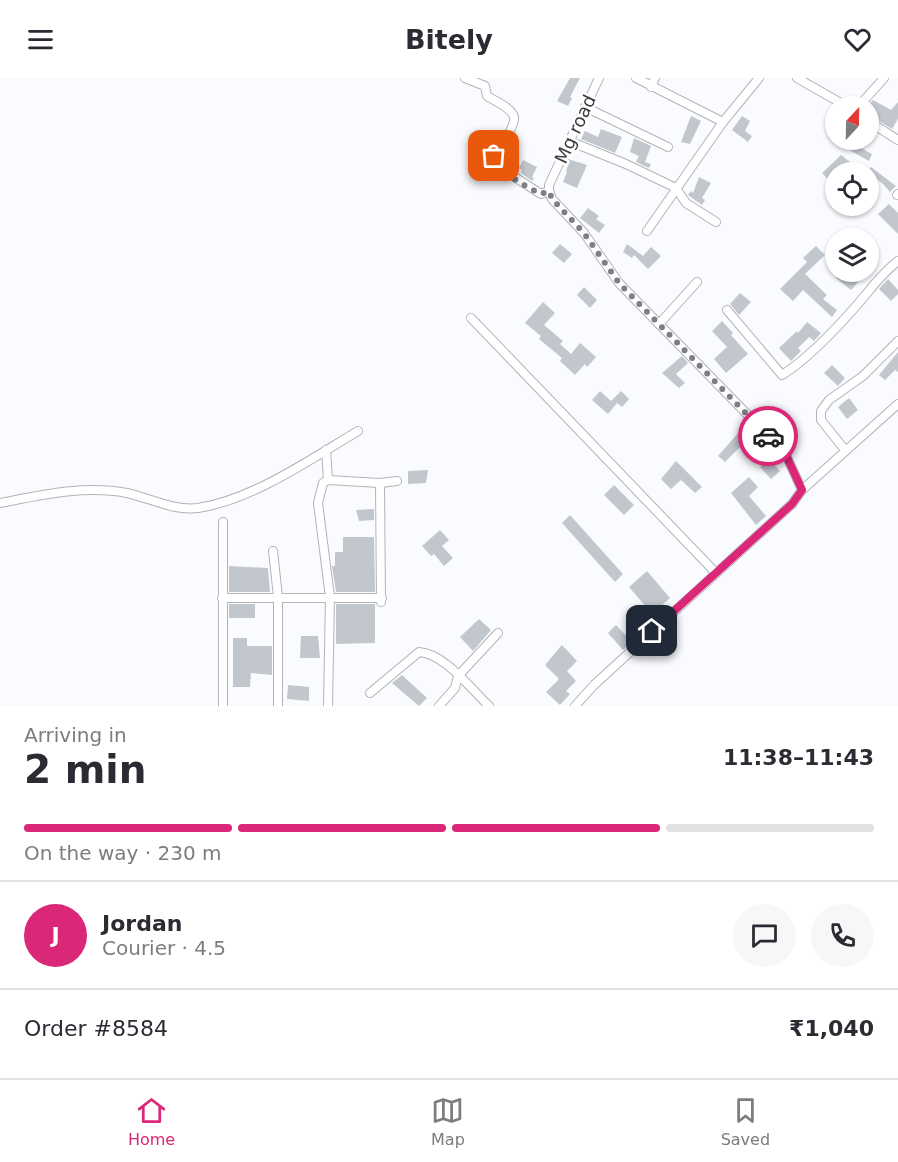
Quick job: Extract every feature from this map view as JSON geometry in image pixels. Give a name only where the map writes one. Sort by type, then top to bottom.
[{"type":"street","points":[[465,78],[485,86],[487,96],[510,111],[514,117],[514,124],[494,156],[499,168],[541,194],[549,191],[552,199],[584,233],[619,283],[785,453],[802,490]]},
{"type":"street","name":"Mg road","points":[[549,191],[549,185],[568,141],[599,78]]},
{"type":"street","points":[[636,78],[723,122]]},
{"type":"street","points":[[651,87],[655,78]]},
{"type":"street","points":[[647,231],[723,122],[759,78]]},
{"type":"street","points":[[797,78],[828,96]]},
{"type":"street","points":[[868,96],[884,78]]},
{"type":"street","points":[[585,108],[668,147]]},
{"type":"street","points":[[879,127],[896,136]]},
{"type":"street","points":[[568,141],[626,164],[676,188],[686,203],[716,222]]},
{"type":"street","points":[[727,310],[782,375],[807,357],[855,307],[884,272],[898,261]]},
{"type":"street","points":[[659,324],[697,282]]},
{"type":"street","points":[[471,318],[716,573]]},
{"type":"street","points":[[845,450],[821,420],[821,411],[829,400],[863,376],[898,341]]},
{"type":"street","points":[[575,706],[594,685],[792,504],[802,490],[898,404]]},
{"type":"street","points":[[0,503],[45,494],[89,489],[127,493],[174,507],[196,508],[233,499],[289,471],[358,431]]},
{"type":"street","points":[[326,450],[328,480]]},
{"type":"street","points":[[328,706],[330,597],[318,503],[323,483],[328,480],[380,483],[397,481]]},
{"type":"street","points":[[222,598],[330,597],[382,600],[380,483]]},
{"type":"street","points":[[223,522],[223,706]]},
{"type":"street","points":[[273,551],[278,597],[278,706]]},
{"type":"street","points":[[439,706],[455,688],[458,676],[498,633]]},
{"type":"street","points":[[370,693],[419,651],[429,652],[441,659],[489,706]]},
{"type":"building","points":[[570,78],[580,78],[568,106],[557,101]]},
{"type":"building","points":[[898,102],[898,119],[892,129],[879,121],[879,103],[891,110]]},
{"type":"building","points":[[691,116],[701,121],[690,144],[681,142]]},
{"type":"building","points":[[742,116],[750,121],[745,131],[752,136],[748,142],[732,130]]},
{"type":"building","points":[[601,129],[622,137],[615,153],[581,139],[585,131],[598,137]]},
{"type":"building","points":[[634,138],[651,146],[645,162],[651,164],[649,168],[636,162],[639,156],[630,152]]},
{"type":"building","points":[[850,150],[865,150],[872,154],[869,161]]},
{"type":"building","points":[[841,155],[850,162],[834,162]]},
{"type":"building","points":[[568,159],[587,165],[577,188],[563,182]]},
{"type":"building","points":[[523,160],[537,167],[532,181],[521,173],[522,170],[519,168]]},
{"type":"building","points":[[879,173],[896,186],[890,192],[879,181]]},
{"type":"building","points":[[699,177],[711,183],[702,198],[705,200],[702,205],[688,195],[691,191],[693,193]]},
{"type":"building","points":[[889,204],[898,213],[898,234],[879,215]]},
{"type":"building","points":[[588,208],[599,216],[596,219],[605,225],[599,233],[580,218]]},
{"type":"building","points":[[560,244],[572,254],[564,263],[552,253]]},
{"type":"building","points":[[627,244],[643,256],[651,247],[661,256],[648,269],[634,255],[632,258],[623,252]]},
{"type":"building","points":[[816,246],[825,255],[805,274],[827,295],[823,299],[837,310],[832,317],[803,290],[793,301],[780,289],[807,262],[803,258]]},
{"type":"building","points":[[888,279],[898,290],[898,294],[891,301],[879,289]]},
{"type":"building","points":[[841,282],[858,282],[851,290]]},
{"type":"building","points":[[584,287],[597,300],[590,308],[577,295]]},
{"type":"building","points":[[740,293],[751,302],[739,315],[730,304]]},
{"type":"building","points":[[543,302],[555,313],[544,325],[563,341],[560,344],[571,354],[580,343],[596,357],[587,367],[585,364],[575,375],[560,361],[562,358],[539,339],[541,336],[525,323]]},
{"type":"building","points":[[722,321],[748,354],[726,373],[714,359],[727,347],[712,331]]},
{"type":"building","points":[[807,322],[821,333],[814,341],[809,337],[798,348],[801,351],[791,361],[779,348],[797,331],[798,333]]},
{"type":"building","points":[[898,352],[898,372],[895,370],[885,380],[879,375]]},
{"type":"building","points":[[682,356],[688,363],[676,374],[685,383],[679,388],[662,373]]},
{"type":"building","points":[[832,365],[845,378],[838,386],[824,373]]},
{"type":"building","points":[[600,391],[611,401],[621,391],[629,399],[622,407],[617,403],[608,414],[592,400]]},
{"type":"building","points":[[849,398],[858,410],[847,419],[838,407]]},
{"type":"building","points":[[739,432],[750,442],[755,437],[768,449],[764,454],[780,471],[771,479],[760,467],[762,465],[742,445],[725,462],[718,456]]},
{"type":"building","points":[[676,461],[702,487],[695,493],[681,480],[671,489],[661,479]]},
{"type":"building","points":[[428,470],[426,483],[408,484],[408,471]]},
{"type":"building","points":[[749,477],[758,487],[749,496],[766,516],[756,525],[731,493]]},
{"type":"building","points":[[614,485],[634,505],[624,515],[604,495]]},
{"type":"building","points":[[374,509],[374,520],[359,521],[356,510]]},
{"type":"building","points":[[570,515],[623,574],[615,582],[562,523]]},
{"type":"building","points":[[440,530],[449,540],[442,546],[453,558],[444,566],[434,554],[431,556],[422,546]]},
{"type":"building","points":[[343,537],[374,537],[375,592],[336,592],[332,566],[335,566],[335,552],[343,552]]},
{"type":"building","points":[[229,566],[268,568],[270,592],[229,592]]},
{"type":"building","points":[[647,571],[670,598],[652,614],[629,587]]},
{"type":"building","points":[[229,604],[255,604],[255,618],[229,618]]},
{"type":"building","points":[[336,604],[375,604],[375,643],[336,644]]},
{"type":"building","points":[[479,619],[491,630],[473,651],[460,637]]},
{"type":"building","points":[[616,625],[632,642],[623,650],[608,633]]},
{"type":"building","points":[[301,636],[318,636],[320,658],[300,658]]},
{"type":"building","points":[[233,638],[247,638],[247,646],[272,646],[272,675],[251,673],[250,687],[233,687]]},
{"type":"building","points":[[562,645],[577,661],[567,671],[576,681],[566,691],[570,694],[560,705],[546,692],[559,679],[545,665]]},
{"type":"building","points":[[402,675],[427,698],[419,706],[392,683]]},
{"type":"building","points":[[288,685],[309,687],[309,701],[287,699]]},
{"type":"way so far","points":[[494,156],[499,168],[533,190],[541,194],[549,191],[552,199],[584,233],[619,283],[768,436]]},
{"type":"route","points":[[652,631],[792,504],[802,490],[785,453],[768,436]]}]
